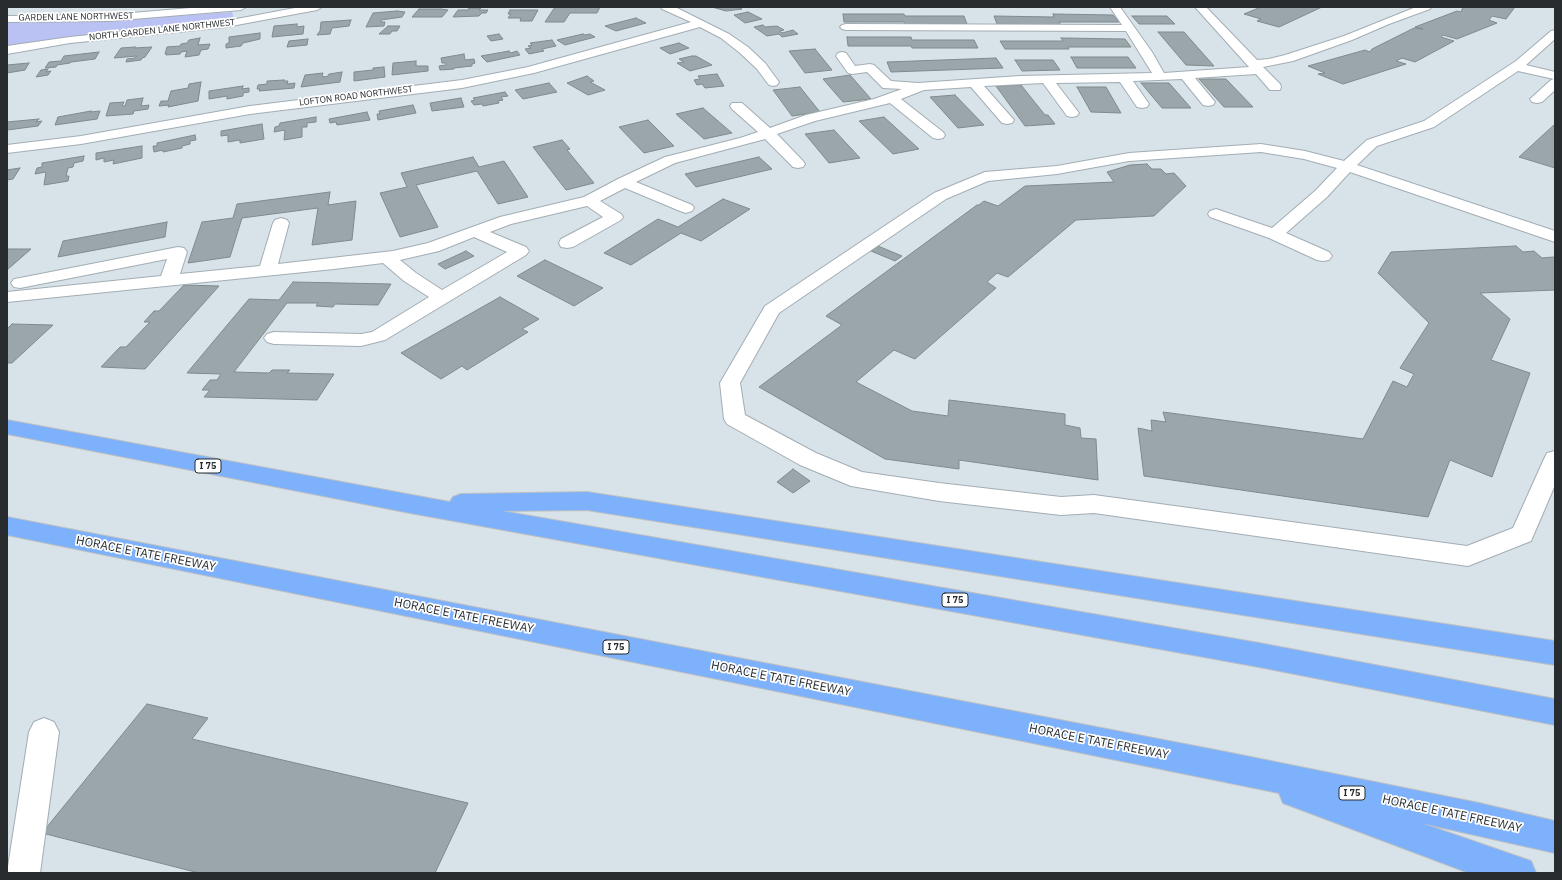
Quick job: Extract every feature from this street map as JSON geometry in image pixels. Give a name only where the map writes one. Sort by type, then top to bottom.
[{"type":"highway","name":"I 75","points":[[7,427],[410,504],[1259,655],[1555,712]]},
{"type":"highway","points":[[410,504],[587,501],[1555,653]]},
{"type":"highway","name":"HORACE E TATE FREEWAY","points":[[7,526],[1226,767],[1479,819],[1555,837]]},
{"type":"highway","points":[[1226,767],[1476,859],[1519,873]]},
{"type":"street","name":"GARDEN LANE NORTHWEST","points":[[7,19],[109,18],[241,7]]},
{"type":"street","points":[[247,7],[249,20]]},
{"type":"street","name":"NORTH GARDEN LANE NORTHWEST","points":[[7,50],[70,40],[198,28],[317,7]]},
{"type":"street","points":[[666,7],[701,23],[724,36],[744,50],[761,66],[773,82]]},
{"type":"street","points":[[1115,7],[1160,77]]},
{"type":"street","points":[[1200,7],[1275,87]]},
{"type":"street","points":[[842,56],[852,70],[870,68],[888,85],[922,86],[1185,75],[1256,67],[1269,62],[1289,58],[1348,38],[1385,22],[1426,7]]},
{"type":"street","name":"LOFTON ROAD NORTHWEST","points":[[7,149],[81,140],[250,110],[462,84],[498,77],[701,23]]},
{"type":"street","points":[[846,27],[1129,28]]},
{"type":"street","points":[[1275,234],[1322,194],[1347,166],[1372,143],[1429,124],[1516,67],[1555,33]]},
{"type":"street","points":[[1516,67],[1555,76]]},
{"type":"street","points":[[1185,75],[1208,102]]},
{"type":"street","points":[[1124,78],[1142,104]]},
{"type":"street","points":[[1046,80],[1072,113]]},
{"type":"street","points":[[974,83],[1007,120]]},
{"type":"street","points":[[1538,99],[1555,83]]},
{"type":"street","points":[[7,297],[387,257],[434,248],[506,220],[588,201],[623,182],[670,160],[744,141],[811,118],[892,98],[922,86]]},
{"type":"street","points":[[892,98],[938,135]]},
{"type":"street","points":[[737,106],[767,132],[798,164]]},
{"type":"street","points":[[1555,237],[1347,166],[1306,155],[1261,148],[1129,157],[1057,170],[986,177],[940,196],[772,310],[730,383],[735,419],[808,459],[859,480],[939,492],[1061,506],[1094,504],[1468,556],[1522,534],[1555,459]]},
{"type":"street","points":[[623,182],[686,208]]},
{"type":"street","points":[[567,243],[615,217],[588,201]]},
{"type":"street","points":[[1216,214],[1275,234],[1323,256]]},
{"type":"street","points":[[268,270],[281,223]]},
{"type":"street","points":[[274,338],[361,340],[378,336],[520,251],[476,232]]},
{"type":"street","points":[[7,291],[15,284],[178,252],[169,280]]},
{"type":"street","points":[[387,257],[410,277],[442,298]]},
{"type":"street","points":[[23,873],[44,732]]},
{"type":"shaded area","points":[[232,12],[234,19],[224,22],[7,48],[7,21],[104,21]]},
{"type":"building","points":[[555,7],[600,7],[597,13],[570,13],[564,22],[545,22]]},
{"type":"building","points":[[712,7],[738,7],[742,9],[726,11]]},
{"type":"building","points":[[1261,7],[1322,7],[1279,27],[1257,21],[1261,19],[1244,14]]},
{"type":"building","points":[[1463,7],[1515,7],[1506,19],[1492,16],[1489,20],[1497,23],[1457,39],[1443,35],[1441,37],[1454,41],[1415,62],[1402,58],[1396,61],[1406,64],[1343,84],[1318,74],[1325,73],[1308,66],[1365,50],[1370,52],[1372,49],[1414,28],[1423,29],[1415,27],[1457,11],[1461,12]]},
{"type":"building","points":[[469,8],[481,8],[479,10],[488,10],[486,13],[482,13],[479,16],[453,17],[458,10],[468,10]]},
{"type":"building","points":[[419,9],[448,10],[442,17],[412,17]]},
{"type":"building","points":[[510,10],[538,10],[532,21],[520,21],[521,18],[508,18],[511,14],[508,14]]},
{"type":"building","points":[[397,11],[405,12],[402,17],[381,20],[381,22],[385,22],[384,26],[366,27],[373,13]]},
{"type":"building","points":[[748,12],[762,19],[745,23],[734,15]]},
{"type":"building","points":[[843,14],[964,16],[967,24],[844,22]]},
{"type":"building","points":[[1053,14],[1113,15],[1119,22],[1059,22],[1061,25],[997,24],[994,16],[1054,17]]},
{"type":"building","points":[[1132,16],[1167,16],[1175,24],[1139,24]]},
{"type":"building","points":[[636,18],[646,23],[616,31],[605,26]]},
{"type":"building","points":[[351,20],[349,26],[332,28],[330,34],[317,35],[320,31],[321,22]]},
{"type":"building","points":[[297,24],[297,27],[304,26],[303,34],[272,37],[274,26]]},
{"type":"building","points":[[763,25],[765,27],[777,26],[784,30],[780,31],[782,33],[793,30],[798,34],[782,37],[779,34],[767,36],[754,27]]},
{"type":"building","points":[[388,26],[400,26],[397,31],[392,31],[390,34],[379,34]]},
{"type":"building","points":[[1158,32],[1184,32],[1214,66],[1186,65]]},
{"type":"building","points":[[260,33],[260,39],[243,43],[241,46],[226,48],[226,44],[229,43],[229,37]]},
{"type":"building","points":[[499,34],[503,39],[491,41],[487,36]]},
{"type":"building","points":[[583,34],[590,34],[595,37],[565,45],[557,40]]},
{"type":"building","points":[[847,37],[911,37],[912,40],[974,40],[978,48],[848,46]]},
{"type":"building","points":[[200,38],[198,45],[210,44],[208,49],[201,50],[199,55],[185,57],[187,51],[181,52],[180,54],[165,54],[167,47],[180,46],[181,44],[187,43],[189,40]]},
{"type":"building","points":[[1061,38],[1125,39],[1131,47],[1005,49],[1000,41],[1063,41]]},
{"type":"building","points":[[308,39],[307,45],[287,47],[289,41]]},
{"type":"building","points":[[552,40],[556,46],[542,49],[544,51],[529,54],[525,49],[531,48],[528,46],[532,45],[530,43]]},
{"type":"building","points":[[679,43],[689,48],[670,54],[660,48]]},
{"type":"building","points":[[135,47],[134,48],[152,47],[141,60],[126,62],[127,59],[135,58],[137,56],[114,58],[121,48]]},
{"type":"building","points":[[815,49],[832,70],[805,73],[789,51]]},
{"type":"building","points":[[509,51],[511,53],[517,51],[520,55],[487,62],[481,56]]},
{"type":"building","points":[[99,52],[95,59],[71,62],[57,65],[56,67],[45,68],[49,62],[61,61],[64,56]]},
{"type":"building","points":[[464,54],[465,60],[474,59],[475,63],[472,64],[472,66],[440,70],[439,66],[446,65],[446,63],[442,63],[441,58]]},
{"type":"building","points":[[696,56],[712,65],[690,71],[677,63],[684,62],[679,59]]},
{"type":"building","points":[[1071,57],[1128,57],[1136,68],[1077,68]]},
{"type":"building","points":[[996,58],[1003,68],[891,72],[887,62]]},
{"type":"building","points":[[1015,60],[1053,60],[1060,70],[1022,71]]},
{"type":"building","points":[[416,61],[416,66],[428,66],[428,71],[392,75],[393,63]]},
{"type":"building","points":[[29,63],[25,70],[7,73],[7,65]]},
{"type":"building","points":[[384,67],[385,77],[354,81],[354,72]]},
{"type":"building","points":[[48,69],[46,72],[51,71],[48,75],[36,77],[41,70]]},
{"type":"building","points":[[342,72],[340,82],[301,87],[305,75],[323,73],[322,76],[325,77],[329,74]]},
{"type":"building","points":[[717,74],[724,86],[705,88],[702,84],[697,85],[694,80],[700,79],[698,76]]},
{"type":"building","points":[[850,75],[871,99],[843,102],[823,79]]},
{"type":"building","points":[[587,76],[594,81],[590,82],[605,90],[588,95],[567,83]]},
{"type":"building","points":[[1199,79],[1226,79],[1253,107],[1224,107]]},
{"type":"building","points":[[267,81],[288,81],[287,84],[295,83],[294,88],[259,91],[260,89],[257,89],[258,85],[267,84]]},
{"type":"building","points":[[201,82],[198,101],[168,107],[169,105],[159,106],[161,101],[168,101],[171,91],[188,88],[189,84]]},
{"type":"building","points":[[549,83],[557,92],[523,99],[515,90]]},
{"type":"building","points":[[1141,83],[1169,83],[1191,108],[1162,108]]},
{"type":"building","points":[[1021,85],[1045,115],[1048,115],[1055,124],[1025,126],[996,86]]},
{"type":"building","points":[[243,86],[242,89],[249,88],[249,92],[243,93],[243,96],[227,99],[227,96],[209,99],[209,91]]},
{"type":"building","points":[[800,87],[820,112],[792,116],[773,90]]},
{"type":"building","points":[[1077,87],[1106,87],[1121,113],[1091,112]]},
{"type":"building","points":[[505,92],[508,96],[501,97],[503,100],[498,101],[499,103],[483,106],[482,104],[474,105],[471,101],[475,100],[473,98]]},
{"type":"building","points":[[955,95],[984,125],[958,128],[930,97]]},
{"type":"building","points":[[143,98],[141,106],[149,105],[148,109],[134,111],[133,114],[106,116],[110,103],[124,102],[122,106],[125,106],[127,100]]},
{"type":"building","points":[[461,98],[464,107],[432,111],[430,103]]},
{"type":"building","points":[[413,105],[416,113],[378,120],[377,114],[380,114],[379,111]]},
{"type":"building","points":[[703,108],[732,133],[704,139],[676,114]]},
{"type":"building","points":[[91,111],[90,112],[100,111],[97,119],[55,125],[58,117]]},
{"type":"building","points":[[367,112],[370,120],[337,125],[336,122],[330,123],[329,119]]},
{"type":"building","points":[[316,117],[316,122],[307,123],[307,127],[302,127],[302,137],[284,140],[285,130],[274,132],[275,127],[279,126],[280,123]]},
{"type":"building","points":[[884,117],[919,149],[893,154],[859,121]]},
{"type":"building","points":[[39,119],[36,122],[42,121],[38,126],[7,130],[7,122]]},
{"type":"building","points":[[648,120],[674,146],[644,153],[619,127]]},
{"type":"building","points":[[262,124],[264,139],[240,143],[240,140],[228,142],[228,135],[221,136],[221,131]]},
{"type":"building","points":[[1555,124],[1555,168],[1519,157]]},
{"type":"building","points":[[834,130],[860,158],[829,163],[805,134]]},
{"type":"building","points":[[195,135],[196,140],[190,141],[190,144],[182,146],[182,148],[163,152],[163,150],[154,152],[153,146],[157,146],[157,143]]},
{"type":"building","points":[[562,140],[570,149],[567,150],[594,183],[566,190],[533,147]]},
{"type":"building","points":[[142,146],[142,158],[113,164],[114,160],[104,162],[104,158],[96,160],[96,153]]},
{"type":"building","points":[[84,156],[83,161],[74,163],[73,167],[68,168],[66,176],[69,176],[68,181],[44,185],[46,172],[35,174],[37,168],[42,167],[42,163]]},
{"type":"building","points":[[473,157],[479,167],[504,161],[528,197],[498,204],[477,171],[416,185],[438,227],[400,237],[380,193],[407,187],[401,173]]},
{"type":"building","points":[[759,157],[772,169],[696,187],[685,174]]},
{"type":"building","points":[[1147,164],[1152,169],[1161,169],[1166,174],[1174,173],[1186,186],[1154,216],[1076,220],[1008,277],[997,273],[987,282],[996,288],[915,359],[894,350],[856,382],[912,411],[948,416],[949,400],[1065,414],[1065,425],[1080,428],[1081,438],[1096,439],[1098,480],[959,460],[959,469],[885,459],[759,387],[842,325],[826,316],[977,205],[984,201],[998,206],[1025,186],[1114,182],[1107,172],[1130,165]]},
{"type":"building","points":[[20,168],[13,179],[7,180],[7,170]]},
{"type":"building","points":[[330,192],[328,205],[356,201],[352,240],[312,245],[318,208],[242,218],[230,257],[188,263],[202,222],[233,218],[237,204]]},
{"type":"building","points":[[723,199],[750,209],[701,241],[681,233],[631,265],[604,253],[658,219],[678,227]]},
{"type":"building","points":[[167,222],[165,237],[58,257],[63,241]]},
{"type":"building","points":[[878,246],[902,256],[895,261],[871,251]]},
{"type":"building","points":[[1516,246],[1523,252],[1534,251],[1542,258],[1555,258],[1555,290],[1480,293],[1510,319],[1491,360],[1530,373],[1492,477],[1450,460],[1428,517],[1144,476],[1138,428],[1152,431],[1151,420],[1166,422],[1163,412],[1363,439],[1393,381],[1407,387],[1414,374],[1400,368],[1429,323],[1378,273],[1391,252]]},
{"type":"building","points":[[7,249],[31,249],[7,270]]},
{"type":"building","points":[[466,251],[474,256],[445,269],[438,264]]},
{"type":"building","points":[[545,260],[603,288],[574,306],[517,276]]},
{"type":"building","points":[[293,282],[391,284],[378,305],[335,304],[333,307],[316,306],[318,303],[287,303],[234,372],[269,373],[272,370],[290,370],[287,373],[334,374],[317,400],[204,397],[210,390],[202,390],[210,380],[217,380],[221,374],[187,373],[249,299],[279,300]]},
{"type":"building","points":[[184,285],[219,286],[145,369],[101,367],[120,347],[126,347],[150,322],[144,322],[154,311],[159,311]]},
{"type":"building","points":[[500,297],[539,319],[522,329],[528,332],[467,370],[462,366],[441,379],[401,353]]},
{"type":"building","points":[[12,324],[53,325],[12,363],[7,363],[7,329]]},
{"type":"building","points":[[793,469],[810,481],[793,493],[777,482]]},
{"type":"building","points":[[147,704],[208,718],[192,739],[468,803],[435,873],[199,873],[42,833]]}]
